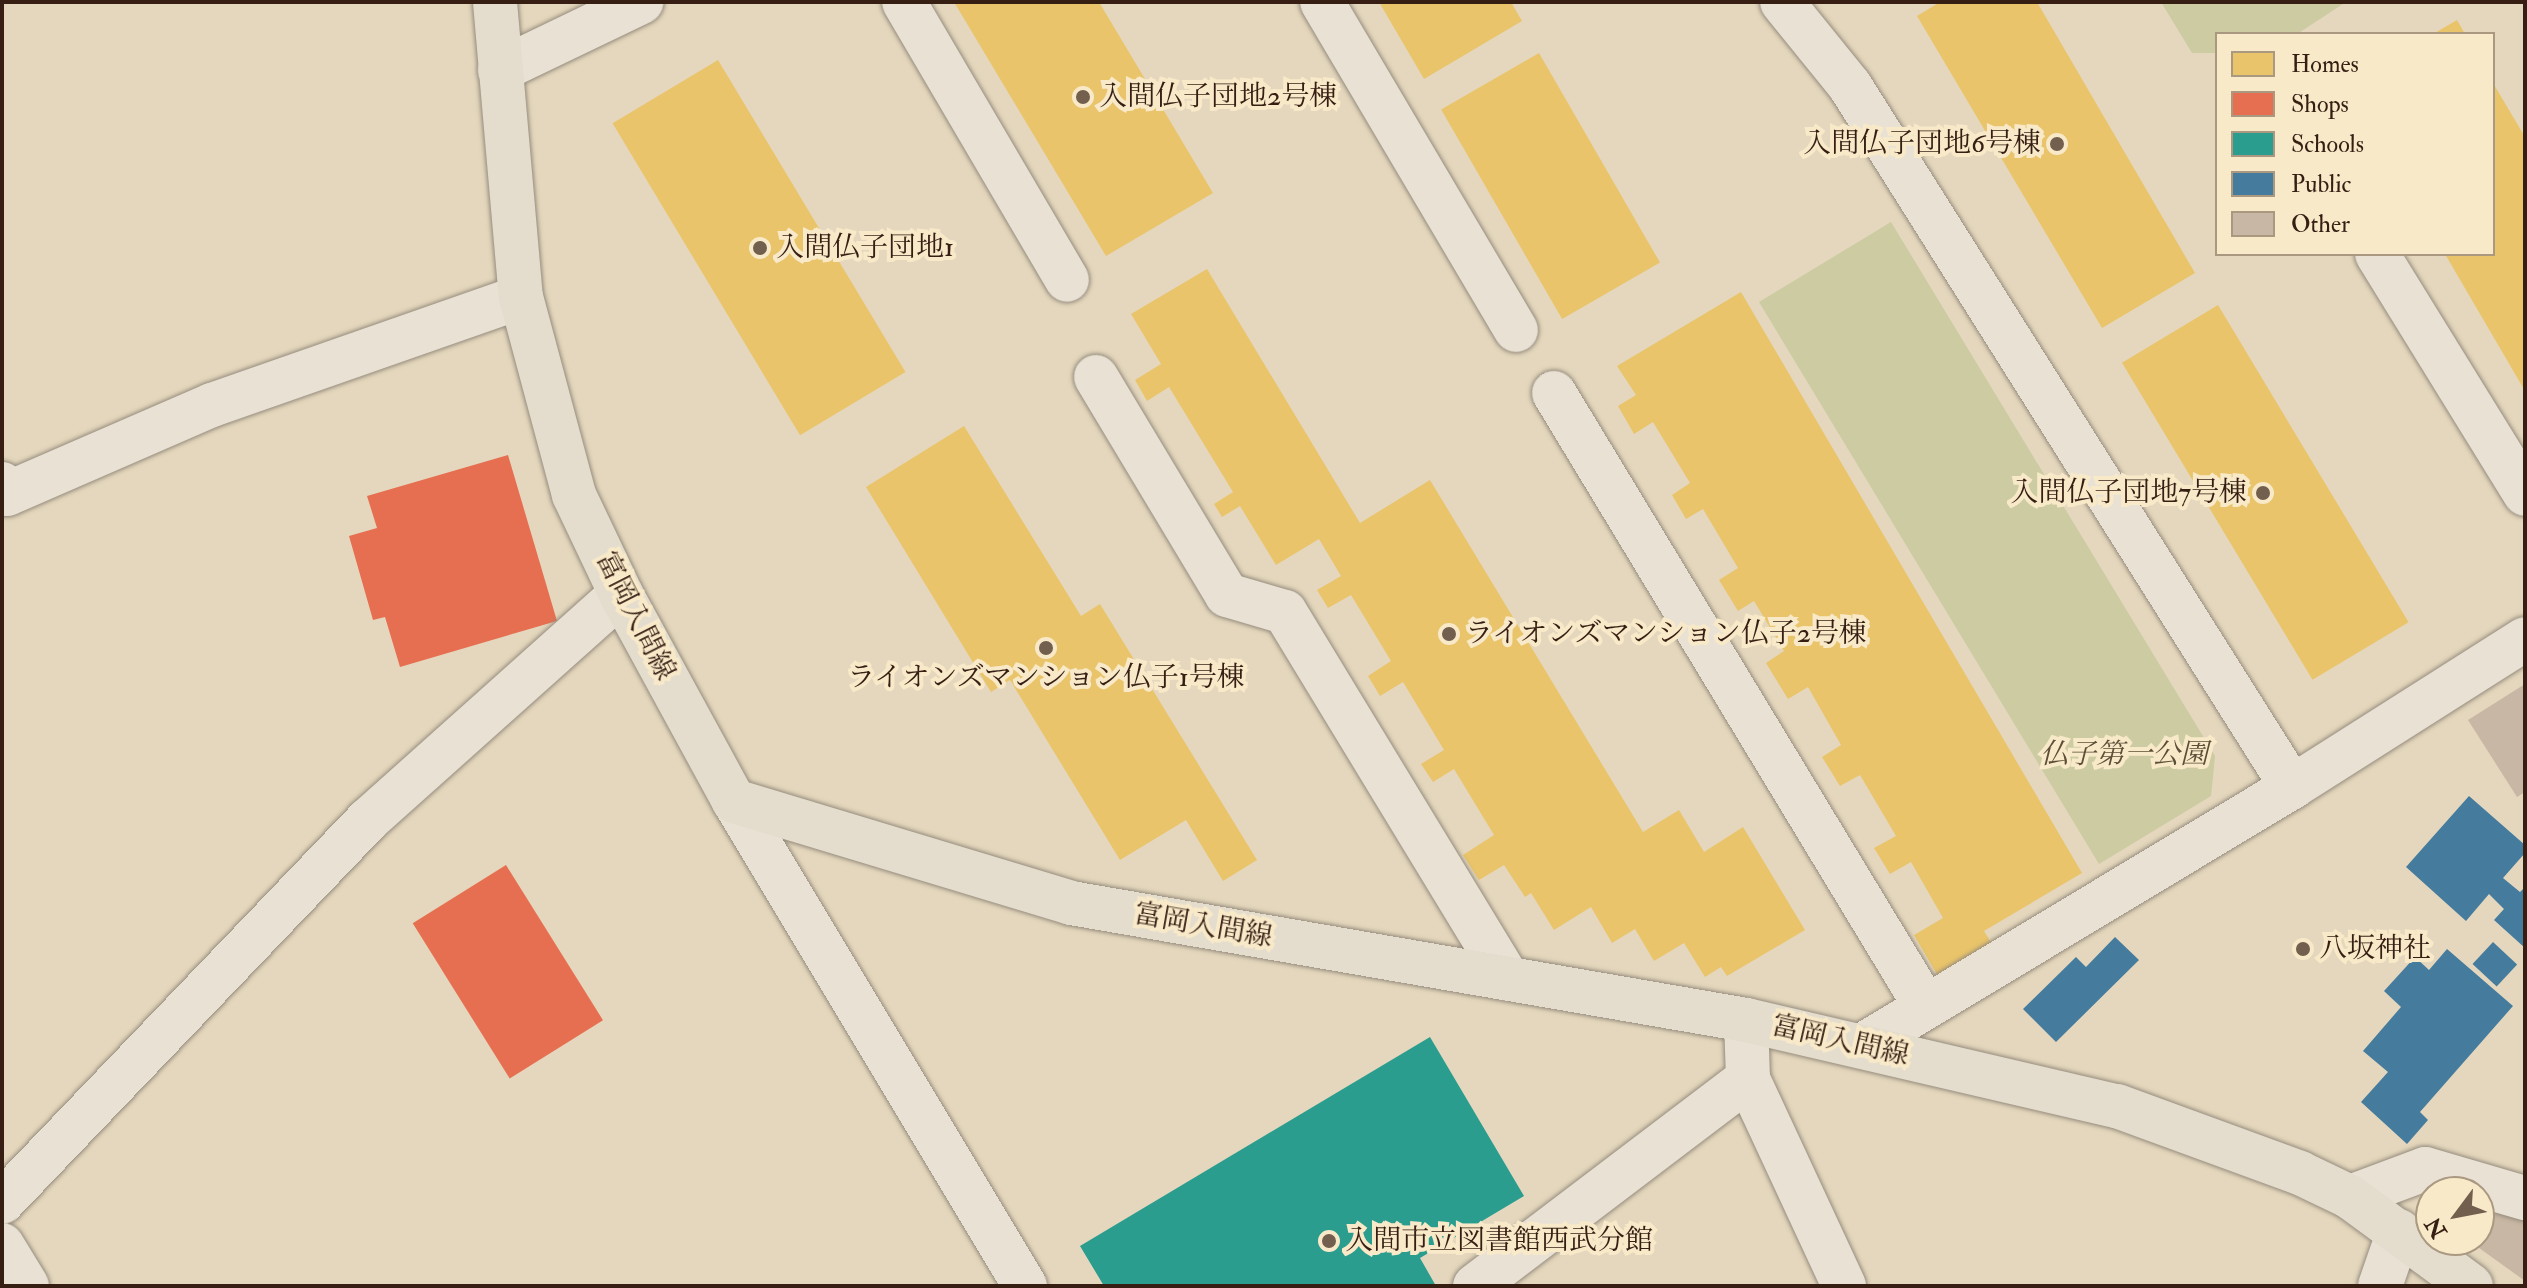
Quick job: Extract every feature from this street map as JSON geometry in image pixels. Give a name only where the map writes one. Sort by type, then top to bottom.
[{"type":"main road","name":"富岡入間線","points":[[495,2],[521,297],[574,495],[621,594],[734,801],[1071,903],[1746,1020],[2117,1106],[2300,1173],[2350,1197],[2471,1286]]},
{"type":"street","points":[[500,70],[641,2]]},
{"type":"street","points":[[904,2],[1067,280]]},
{"type":"street","points":[[1322,2],[1516,330]]},
{"type":"street","points":[[1782,2],[1850,86],[2292,787]]},
{"type":"street","points":[[2378,256],[2525,494]]},
{"type":"street","points":[[2,484],[7,494],[212,405],[521,297]]},
{"type":"street","points":[[1096,377],[1227,595],[1285,612],[1508,979]]},
{"type":"street","points":[[1554,393],[1926,1007]]},
{"type":"street","points":[[2,1202],[368,820],[621,594]]},
{"type":"street","points":[[1863,1045],[2292,787],[2525,639]]},
{"type":"street","points":[[734,801],[1025,1286]]},
{"type":"street","points":[[1746,1020],[1748,1079],[1844,1286]]},
{"type":"street","points":[[1475,1286],[1748,1079]]},
{"type":"street","points":[[2350,1197],[2425,1169],[2525,1198]]},
{"type":"street","points":[[2380,1286],[2399,1231]]},
{"type":"street","points":[[2,1245],[27,1286]]},
{"type":"green space","points":[[2161,2],[2346,2],[2300,32],[2215,32],[2215,53],[2192,53]]},
{"type":"green space","name":"仏子第一公園","points":[[1891,222],[2215,756],[2211,796],[2099,864],[1759,302]]},
{"type":"building: Homes","name":"入間仏子団地2号棟","points":[[954,2],[1099,2],[1213,193],[1106,256]]},
{"type":"building: Homes","points":[[1379,2],[1511,2],[1522,21],[1424,79]]},
{"type":"building: Homes","name":"入間仏子団地6号棟","points":[[1940,2],[2037,2],[2195,273],[2102,328],[1917,16]]},
{"type":"building: Homes","points":[[2457,20],[2464,32],[2436,32]]},
{"type":"building: Homes","points":[[1539,53],[1660,263],[1562,319],[1441,110]]},
{"type":"building: Homes","name":"入間仏子団地1","points":[[718,60],[905,372],[800,435],[613,123]]},
{"type":"building: Homes","points":[[2495,86],[2525,137],[2525,391],[2446,256],[2495,256]]},
{"type":"building: Homes","name":"ライオンズマンション仏子2号棟","points":[[1207,269],[1360,523],[1430,480],[1643,832],[1679,810],[1704,852],[1743,827],[1805,930],[1727,976],[1721,967],[1705,977],[1684,943],[1654,961],[1635,929],[1612,943],[1591,907],[1554,930],[1531,893],[1525,897],[1504,865],[1479,880],[1463,855],[1494,835],[1454,769],[1433,782],[1421,764],[1444,750],[1403,682],[1380,696],[1368,676],[1391,661],[1351,595],[1328,608],[1317,590],[1341,576],[1319,539],[1276,565],[1240,506],[1222,517],[1214,504],[1233,492],[1169,387],[1147,401],[1135,380],[1161,364],[1131,314]]},
{"type":"building: Homes","points":[[1741,292],[2082,873],[1984,931],[1992,944],[1938,976],[1914,935],[1943,918],[1911,862],[1890,874],[1874,848],[1896,836],[1860,775],[1840,786],[1822,757],[1841,745],[1808,687],[1788,699],[1766,663],[1784,651],[1754,601],[1738,611],[1719,580],[1738,568],[1703,509],[1686,519],[1672,495],[1690,483],[1653,422],[1634,434],[1618,406],[1636,395],[1617,366]]},
{"type":"building: Homes","name":"入間仏子団地7号棟","points":[[2218,305],[2409,622],[2313,680],[2122,363]]},
{"type":"building: Homes","name":"ライオンズマンション仏子1号棟","points":[[964,426],[1081,616],[1100,604],[1257,860],[1223,881],[1186,820],[1120,860],[1010,680],[991,692],[866,487]]},
{"type":"building: Shops","points":[[508,455],[557,621],[400,667],[385,617],[373,620],[349,536],[377,528],[367,496]]},
{"type":"building: Shops","points":[[506,865],[603,1020],[510,1078],[413,923]]},
{"type":"building: Schools","points":[[1430,1037],[1524,1196],[1420,1258],[1436,1286],[1104,1286],[1080,1246]]},
{"type":"building: Public","points":[[2469,796],[2525,845],[2525,853],[2503,878],[2520,892],[2525,887],[2525,948],[2494,920],[2504,909],[2489,894],[2466,921],[2406,867]]},
{"type":"building: Public","points":[[2115,937],[2139,960],[2056,1042],[2023,1009],[2076,957],[2086,967]]},
{"type":"building: Public","points":[[2493,942],[2517,965],[2497,986],[2473,964]]},
{"type":"building: Public","points":[[2447,949],[2513,1006],[2420,1112],[2428,1120],[2407,1144],[2361,1102],[2388,1072],[2363,1051],[2401,1007],[2384,991],[2415,957],[2429,970]]},
{"type":"building: Other","points":[[2525,684],[2525,792],[2517,797],[2468,720]]},
{"type":"building: Other","points":[[2495,1201],[2525,1208],[2525,1281],[2490,1256],[2495,1256]]},
{"type":"place","name":"入間仏子団地2号棟","points":[[1083,97]]},
{"type":"place","name":"入間仏子団地6号棟","points":[[2057,144]]},
{"type":"place","name":"入間仏子団地1","points":[[760,248]]},
{"type":"place","name":"入間仏子団地7号棟","points":[[2263,493]]},
{"type":"place","name":"ライオンズマンション仏子2号棟","points":[[1449,634]]},
{"type":"place","name":"ライオンズマンション仏子1号棟","points":[[1046,648]]},
{"type":"place","name":"八坂神社","points":[[2303,949]]},
{"type":"place","name":"入間市立図書館西武分館","points":[[1329,1241]]}]
